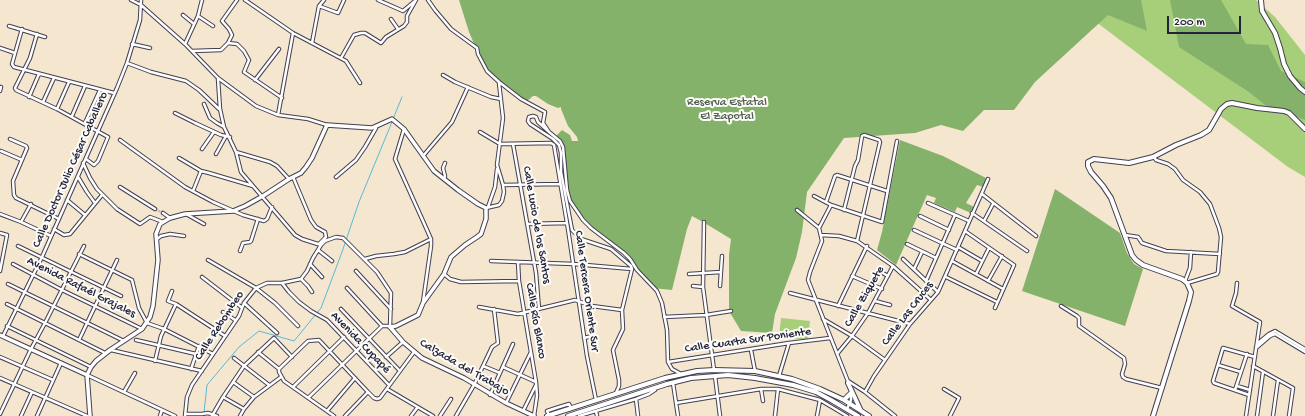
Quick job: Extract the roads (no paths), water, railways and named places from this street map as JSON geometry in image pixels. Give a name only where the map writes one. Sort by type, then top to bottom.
[{"type":"main road","points":[[1262,0],[1262,11],[1275,33],[1284,64],[1290,76],[1305,92]]},
{"type":"main road","points":[[1153,416],[1191,292],[1186,282],[1139,263],[1132,255],[1111,198],[1104,186],[1090,172],[1088,162],[1094,159],[1129,163],[1154,157],[1176,145],[1202,135],[1209,130],[1221,109],[1227,104],[1284,111],[1289,113],[1305,129]]},
{"type":"main road","points":[[548,416],[556,410],[571,408],[682,374],[714,370],[755,371],[779,376],[820,388],[844,400],[869,416]]},
{"type":"main road","points":[[568,416],[673,382],[691,378],[728,375],[780,382],[816,392],[855,415]]},
{"type":"main road","points":[[848,382],[861,411]]},
{"type":"main road","points":[[844,400],[851,393]]},
{"type":"street","points":[[131,0],[141,5],[184,44],[218,78],[256,106],[278,115],[308,119],[327,125],[376,128],[392,119],[404,129],[434,171],[444,180],[478,204],[487,208],[495,207],[500,203],[504,192],[497,169]]},
{"type":"street","name":"Calle Doctor Julio César Caballero","points":[[1,336],[16,310],[42,257],[127,63],[140,20],[141,0]]},
{"type":"street","points":[[184,44],[198,16],[202,0]]},
{"type":"street","points":[[191,51],[221,50],[228,43],[232,35],[229,28],[222,21],[237,0]]},
{"type":"street","points":[[244,0],[293,34],[342,58],[346,61],[360,83]]},
{"type":"street","points":[[312,43],[319,6],[323,0]]},
{"type":"street","points":[[319,6],[338,13],[344,0]]},
{"type":"street","points":[[378,0],[403,11],[416,0]]},
{"type":"street","points":[[342,58],[354,36],[365,33],[381,43],[386,37],[406,24],[407,16],[416,0]]},
{"type":"street","points":[[428,0],[451,29],[477,48],[478,54],[487,71],[521,99],[545,112],[543,123],[549,132]]},
{"type":"street","points":[[183,15],[194,24]]},
{"type":"street","points":[[198,16],[213,26]]},
{"type":"street","points":[[391,19],[398,29]]},
{"type":"street","points":[[9,26],[45,37]]},
{"type":"street","points":[[22,29],[14,67],[114,93]]},
{"type":"street","points":[[37,34],[30,58],[15,88],[18,92],[57,108],[107,136],[108,138],[98,161],[94,164],[86,159]]},
{"type":"street","points":[[278,115],[293,34]]},
{"type":"street","points":[[228,43],[237,44],[244,51],[249,60],[244,72],[282,98]]},
{"type":"street","points":[[132,44],[150,48]]},
{"type":"street","points":[[0,48],[16,53]]},
{"type":"street","points":[[255,80],[279,49]]},
{"type":"street","points":[[127,63],[151,72],[186,81],[194,86],[220,109]]},
{"type":"street","points":[[29,96],[39,74]]},
{"type":"street","points":[[443,75],[455,82],[491,97],[501,99]]},
{"type":"street","points":[[43,102],[54,78]]},
{"type":"street","points":[[218,78],[220,109],[224,127],[236,152],[241,172],[295,235],[310,242],[320,244],[336,237],[343,238],[365,259],[381,276],[391,293],[392,310],[390,327]]},
{"type":"street","points":[[57,108],[70,82]]},
{"type":"street","points":[[309,397],[382,326],[396,326],[416,317],[423,303],[444,274],[453,256],[465,245],[481,234],[486,219],[487,208],[495,188],[503,118],[499,82]]},
{"type":"street","points":[[72,116],[85,86]]},
{"type":"street","points":[[0,91],[1,87]]},
{"type":"street","points":[[423,157],[452,122],[468,87]]},
{"type":"street","points":[[85,123],[100,90]]},
{"type":"street","points":[[204,104],[210,118],[217,124],[224,127]]},
{"type":"street","points":[[175,113],[214,132],[230,137]]},
{"type":"street","points":[[614,395],[619,386],[619,380],[613,350],[623,328],[622,310],[632,269],[631,266],[611,249],[603,245],[581,239],[574,234],[561,172],[562,153],[559,145],[553,139],[530,124],[528,120],[529,117],[536,117],[538,122],[560,141],[563,147],[567,190],[570,201],[583,220],[591,228],[624,253],[630,259],[636,270],[660,296],[667,330],[668,362],[672,369],[682,374]]},
{"type":"street","points":[[90,416],[87,375],[91,367],[105,353],[142,329],[147,323],[153,306],[157,271],[157,229],[163,222],[170,218],[186,214],[233,211],[263,196],[301,173],[310,162],[327,125]]},
{"type":"street","points":[[336,178],[356,160],[376,128]]},
{"type":"street","points":[[404,129],[395,159],[431,239],[431,253],[423,303]]},
{"type":"street","points":[[202,149],[214,132]]},
{"type":"street","points":[[480,132],[500,144],[513,144]]},
{"type":"street","points":[[844,210],[858,160],[863,135],[880,141],[857,241]]},
{"type":"street","points":[[216,154],[226,136]]},
{"type":"street","points":[[10,139],[26,146],[26,150],[13,181],[14,195],[16,198],[59,219]]},
{"type":"street","points":[[120,140],[185,187],[233,211],[266,220],[272,207]]},
{"type":"street","points":[[814,196],[830,205],[882,222],[897,141]]},
{"type":"street","name":"Calle Tercera Oriente Sur","points":[[513,144],[554,145],[574,264],[578,302],[596,400]]},
{"type":"street","name":"Calle Lucio de los Santos","points":[[513,144],[534,263],[540,309]]},
{"type":"street","points":[[1,151],[22,160]]},
{"type":"street","points":[[236,152],[273,164],[280,168],[291,178],[311,220],[316,227],[325,232],[326,236],[301,279],[312,292]]},
{"type":"street","points":[[1154,157],[1156,160],[1172,167],[1183,180],[1200,192],[1210,204],[1219,228],[1221,237],[1219,270],[1216,274],[1186,282]]},
{"type":"street","points":[[179,158],[201,171],[255,187]]},
{"type":"street","points":[[83,163],[90,178],[102,195],[117,209],[138,223],[143,223],[150,217],[163,222]]},
{"type":"street","points":[[444,180],[445,176],[443,168],[445,163]]},
{"type":"street","points":[[193,192],[201,171]]},
{"type":"street","points":[[826,202],[836,175],[887,191]]},
{"type":"street","points":[[78,177],[96,203]]},
{"type":"street","name":"Calle Las Cruces","points":[[865,392],[874,376],[910,324],[938,292],[946,277],[972,213],[988,179]]},
{"type":"street","points":[[503,185],[560,184]]},
{"type":"street","points":[[120,187],[155,209]]},
{"type":"street","points":[[982,194],[1036,236]]},
{"type":"street","points":[[54,229],[64,235],[70,234],[102,195]]},
{"type":"street","points":[[67,200],[85,215]]},
{"type":"street","points":[[928,203],[969,221]]},
{"type":"street","points":[[21,222],[30,204]]},
{"type":"street","points":[[984,222],[993,204]]},
{"type":"street","points":[[819,228],[830,205]]},
{"type":"street","points":[[797,210],[819,228],[821,235],[822,241],[808,280],[848,382],[851,400],[847,409]]},
{"type":"street","points":[[163,213],[170,218]]},
{"type":"street","points":[[972,213],[1027,251]]},
{"type":"street","points":[[0,214],[51,236]]},
{"type":"street","points":[[186,214],[204,224]]},
{"type":"street","points":[[926,281],[955,215]]},
{"type":"street","points":[[920,216],[949,230]]},
{"type":"street","points":[[240,251],[243,243],[250,242],[258,219]]},
{"type":"street","points":[[704,222],[702,274],[714,370]]},
{"type":"street","points":[[527,224],[567,223]]},
{"type":"street","points":[[914,230],[957,248],[982,261]]},
{"type":"street","points":[[965,231],[1014,265],[994,308]]},
{"type":"street","points":[[0,233],[7,235],[0,271]]},
{"type":"street","points":[[156,240],[165,235],[174,234],[184,236]]},
{"type":"street","points":[[821,235],[838,236],[857,241],[867,246],[893,266],[931,300]]},
{"type":"street","points":[[1125,235],[1138,238],[1142,243],[1166,251],[1220,254]]},
{"type":"street","points":[[365,259],[405,252],[431,239]]},
{"type":"street","points":[[907,244],[936,258]]},
{"type":"street","points":[[18,246],[121,296]]},
{"type":"street","points":[[0,415],[22,366],[46,323],[84,246]]},
{"type":"street","points":[[838,306],[867,246]]},
{"type":"street","points":[[976,274],[989,248]]},
{"type":"street","points":[[318,250],[332,261]]},
{"type":"street","points":[[914,269],[922,251]]},
{"type":"street","points":[[1186,282],[1190,268],[1191,252]]},
{"type":"street","points":[[79,254],[132,280],[139,308],[147,323],[164,329],[213,354]]},
{"type":"street","points":[[720,286],[722,256]]},
{"type":"street","points":[[988,281],[1002,256]]},
{"type":"street","points":[[903,259],[938,292]]},
{"type":"street","points":[[78,340],[117,260]]},
{"type":"street","points":[[208,260],[256,288],[275,302],[298,326]]},
{"type":"street","points":[[491,261],[574,264],[636,270]]},
{"type":"street","points":[[952,261],[1003,289]]},
{"type":"street","name":"Calle Río Blanco","points":[[518,262],[519,281],[536,383],[537,396],[534,416]]},
{"type":"street","name":"Avenida Rafaél Grajales","points":[[13,264],[142,329]]},
{"type":"street","points":[[310,264],[322,277]]},
{"type":"street","name":"Calle Ziquete","points":[[837,354],[868,313],[893,266]]},
{"type":"street","points":[[356,271],[392,310]]},
{"type":"street","points":[[878,271],[888,276]]},
{"type":"street","points":[[689,274],[721,272]]},
{"type":"street","points":[[444,274],[450,279],[461,282],[519,281]]},
{"type":"street","points":[[852,276],[882,289]]},
{"type":"street","points":[[202,277],[241,307]]},
{"type":"street","points":[[946,277],[997,302]]},
{"type":"street","name":"Calle Rebombeo","points":[[186,415],[188,392],[225,336],[229,327],[238,316],[241,307],[256,288],[267,283],[282,283],[301,279]]},
{"type":"street","points":[[1237,282],[1236,293],[1232,306],[1260,322],[1246,416]]},
{"type":"street","name":"Avenida Cupapé","points":[[282,283],[300,302],[311,311],[327,320],[389,385]]},
{"type":"street","points":[[8,284],[125,341]]},
{"type":"street","points":[[693,286],[703,287]]},
{"type":"street","points":[[346,288],[382,326]]},
{"type":"street","points":[[172,291],[168,301],[176,304],[225,336]]},
{"type":"street","points":[[790,293],[910,324]]},
{"type":"street","points":[[479,307],[518,314],[572,300],[601,308],[622,310]]},
{"type":"street","points":[[875,301],[890,305]]},
{"type":"street","points":[[244,303],[277,333]]},
{"type":"street","points":[[7,304],[16,310],[46,323],[105,353]]},
{"type":"street","points":[[155,361],[161,336],[176,304]]},
{"type":"street","points":[[1061,306],[1079,318],[1078,326],[1124,358],[1125,364],[1122,374],[1126,379],[1162,388]]},
{"type":"street","points":[[341,309],[400,371]]},
{"type":"street","points":[[456,416],[492,347],[498,343],[494,309]]},
{"type":"street","points":[[664,317],[706,315],[731,311]]},
{"type":"street","points":[[223,312],[235,320]]},
{"type":"street","points":[[823,319],[852,336],[885,360]]},
{"type":"street","points":[[7,326],[91,367]]},
{"type":"street","name":"Calzada del Trabajo","points":[[390,327],[414,352],[431,363],[464,378],[490,395],[534,416]]},
{"type":"street","points":[[1256,344],[1276,331],[1305,350]]},
{"type":"street","points":[[1256,348],[1269,335]]},
{"type":"street","points":[[1,336],[174,416]]},
{"type":"street","points":[[584,338],[592,336]]},
{"type":"street","points":[[213,415],[244,366],[274,338],[292,357]]},
{"type":"street","points":[[293,387],[344,338]]},
{"type":"street","name":"Calle Cuarta Sur Poniente","points":[[668,362],[830,338]]},
{"type":"street","points":[[136,340],[196,354]]},
{"type":"street","points":[[279,371],[308,341],[319,340],[368,392],[377,399],[380,398],[414,352]]},
{"type":"street","points":[[386,357],[403,342]]},
{"type":"street","points":[[779,376],[789,343]]},
{"type":"street","points":[[490,395],[513,344]]},
{"type":"street","points":[[191,369],[199,346]]},
{"type":"street","points":[[1249,394],[1213,382],[1224,348],[1255,357]]},
{"type":"street","points":[[110,350],[202,371]]},
{"type":"street","points":[[751,350],[755,371]]},
{"type":"street","points":[[258,352],[279,371],[281,377],[334,416]]},
{"type":"street","points":[[506,403],[531,352]]},
{"type":"street","points":[[1235,390],[1246,354]]},
{"type":"street","points":[[0,356],[54,380]]},
{"type":"street","points":[[234,358],[269,385]]},
{"type":"street","points":[[37,416],[62,363]]},
{"type":"street","points":[[1218,365],[1241,372]]},
{"type":"street","points":[[483,366],[500,373]]},
{"type":"street","points":[[1253,366],[1293,388],[1289,416]]},
{"type":"street","points":[[503,367],[536,383],[523,412]]},
{"type":"street","points":[[124,392],[135,372]]},
{"type":"street","points":[[1257,416],[1263,372]]},
{"type":"street","points":[[715,376],[720,416]]},
{"type":"street","points":[[240,416],[254,397],[281,377]]},
{"type":"street","points":[[0,378],[87,416]]},
{"type":"street","points":[[326,410],[356,378]]},
{"type":"street","points":[[1273,416],[1278,380]]},
{"type":"street","points":[[233,382],[254,397]]},
{"type":"street","points":[[673,382],[678,416]]},
{"type":"street","points":[[848,382],[865,392],[896,416]]},
{"type":"street","points":[[579,416],[636,399],[667,384]]},
{"type":"street","points":[[1237,386],[1250,390]]},
{"type":"street","points":[[387,389],[433,416]]},
{"type":"street","points":[[676,403],[761,389],[778,389],[820,400],[847,416]]},
{"type":"street","points":[[761,389],[763,401]]},
{"type":"street","points":[[775,416],[778,389]]},
{"type":"street","points":[[944,389],[959,398],[950,416]]},
{"type":"street","points":[[21,416],[32,392]]},
{"type":"street","points":[[345,416],[368,392]]},
{"type":"street","points":[[223,397],[244,409]]},
{"type":"street","points":[[440,416],[451,399]]},
{"type":"street","points":[[636,399],[638,416]]},
{"type":"street","points":[[817,416],[820,400]]},
{"type":"street","points":[[411,416],[417,408]]},
{"type":"street","points":[[160,416],[162,410]]},
{"type":"street","points":[[596,411],[597,416]]},
{"type":"street","points":[[186,415],[208,413],[217,416]]},
{"type":"waterway","points":[[393,119],[402,97]]},
{"type":"waterway","points":[[204,412],[207,385],[239,347],[259,331],[294,341],[321,308],[359,202],[392,122]]},
{"type":"tunnel","points":[[155,209],[163,213]]},
{"type":"park label","name":"Reserva Estatal El Zapotal","points":[[727,110]]}]
